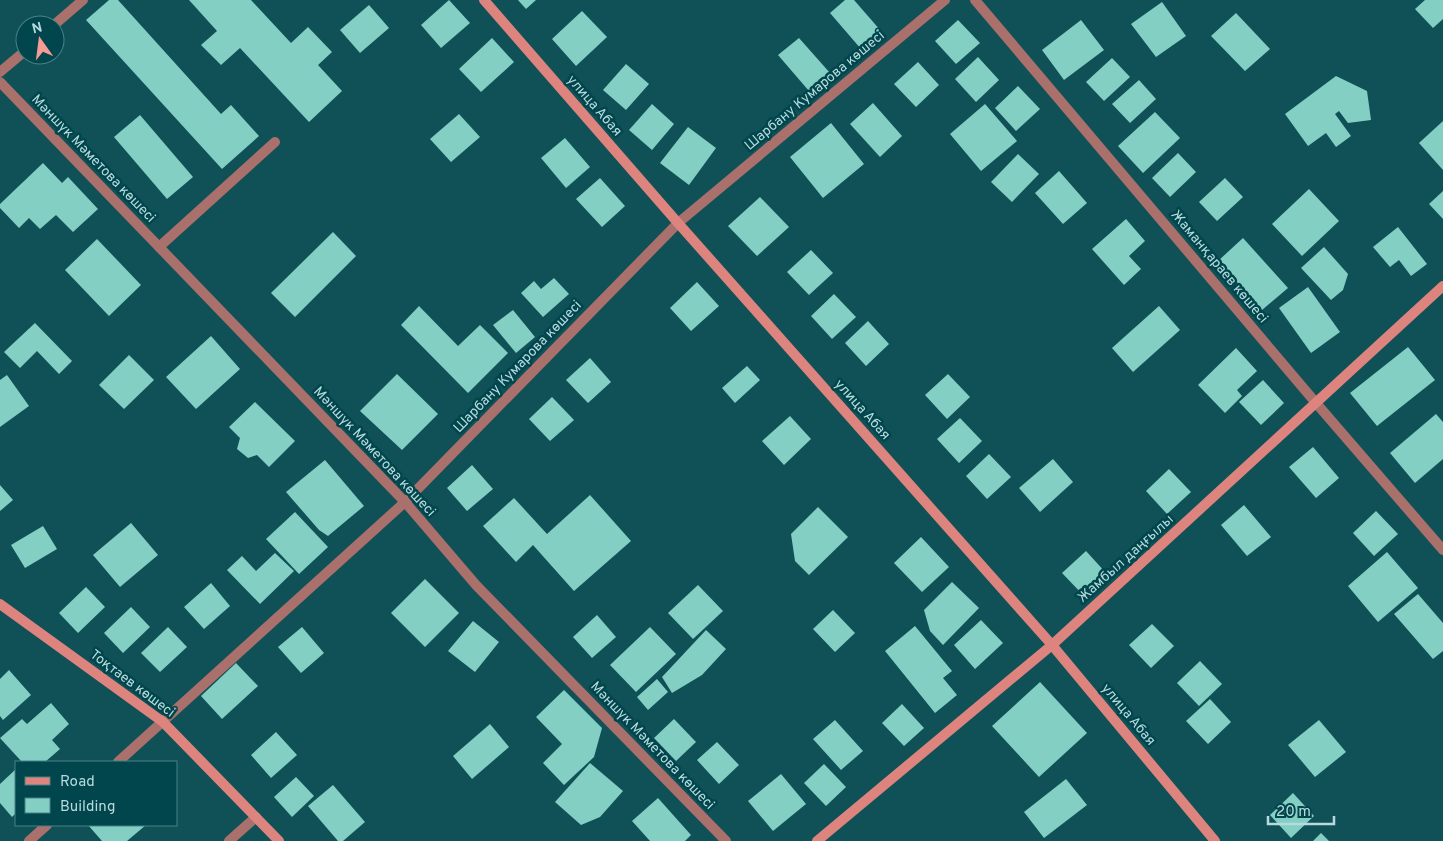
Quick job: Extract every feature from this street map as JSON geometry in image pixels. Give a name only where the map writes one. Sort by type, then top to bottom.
[{"type":"street","points":[[65,15],[82,0]]},
{"type":"street","name":"улица Абая","points":[[484,0],[678,223],[1052,645],[1215,841]]},
{"type":"street","name":"Шарбану Кумарова көшесі","points":[[119,761],[405,502],[678,223],[945,0]]},
{"type":"street","name":"Жаманқараев көшесі","points":[[975,0],[1443,550]]},
{"type":"street","points":[[0,72],[15,59]]},
{"type":"street","name":"Мәншүк Мәметова көшесі","points":[[0,82],[405,502],[476,585],[726,841]]},
{"type":"street","points":[[159,247],[275,142]]},
{"type":"street","name":"Жамбыл даңғылы","points":[[817,841],[1052,645],[1443,286]]},
{"type":"street","name":"Тоқтаев көшесі","points":[[0,604],[163,722],[279,841]]},
{"type":"street","points":[[229,841],[256,817]]},
{"type":"street","points":[[29,841],[46,826]]},
{"type":"building","points":[[109,0],[118,0],[221,114],[231,105],[259,136],[222,169],[86,20]]},
{"type":"building","points":[[189,0],[251,0],[291,43],[308,27],[332,52],[318,65],[342,91],[309,122],[240,48],[221,65],[201,45],[217,31]]},
{"type":"building","points":[[449,0],[470,23],[441,48],[421,25]]},
{"type":"building","points":[[518,0],[536,0],[526,9]]},
{"type":"building","points":[[845,0],[854,0],[881,31],[861,49],[830,13]]},
{"type":"building","points":[[1425,0],[1443,0],[1443,19],[1433,28],[1415,9]]},
{"type":"building","points":[[1162,2],[1186,36],[1156,57],[1131,24]]},
{"type":"building","points":[[369,5],[389,28],[360,53],[340,30]]},
{"type":"building","points":[[582,11],[607,37],[576,66],[552,39]]},
{"type":"building","points":[[1236,13],[1270,49],[1245,71],[1211,36]]},
{"type":"building","points":[[958,20],[980,43],[956,64],[935,41]]},
{"type":"building","points":[[1081,20],[1104,50],[1064,80],[1042,50]]},
{"type":"building","points":[[492,38],[514,62],[481,92],[459,69]]},
{"type":"building","points":[[799,38],[830,73],[809,91],[778,55]]},
{"type":"building","points":[[978,57],[999,80],[976,102],[955,79]]},
{"type":"building","points":[[1112,58],[1130,77],[1104,101],[1086,82]]},
{"type":"building","points":[[918,62],[939,85],[916,107],[894,84]]},
{"type":"building","points":[[626,64],[649,84],[626,110],[603,90]]},
{"type":"building","points":[[1336,76],[1367,91],[1371,120],[1348,123],[1339,111],[1335,114],[1351,136],[1336,147],[1326,133],[1308,146],[1285,114]]},
{"type":"building","points":[[1139,80],[1156,99],[1130,123],[1112,104]]},
{"type":"building","points":[[1018,86],[1040,109],[1016,131],[995,108]]},
{"type":"building","points":[[873,103],[902,136],[880,157],[850,124]]},
{"type":"building","points":[[652,104],[674,124],[652,150],[629,130]]},
{"type":"building","points":[[985,104],[1017,141],[981,171],[950,134]]},
{"type":"building","points":[[1155,112],[1180,138],[1143,173],[1118,146]]},
{"type":"building","points":[[459,114],[480,137],[451,162],[430,139]]},
{"type":"building","points":[[140,115],[193,177],[167,199],[114,137]]},
{"type":"building","points":[[1443,121],[1443,170],[1419,143]]},
{"type":"building","points":[[831,123],[864,164],[823,198],[790,157]]},
{"type":"building","points":[[688,127],[716,148],[689,185],[660,163]]},
{"type":"building","points":[[565,138],[590,167],[566,188],[541,158]]},
{"type":"building","points":[[1178,153],[1196,172],[1170,197],[1152,178]]},
{"type":"building","points":[[1018,154],[1039,174],[1012,202],[991,182]]},
{"type":"building","points":[[43,163],[62,183],[68,177],[98,209],[73,232],[56,215],[40,229],[29,218],[19,228],[0,208],[0,204]]},
{"type":"building","points":[[1059,171],[1087,203],[1063,224],[1035,193]]},
{"type":"building","points":[[600,178],[625,206],[602,227],[576,199]]},
{"type":"building","points":[[1225,178],[1243,197],[1217,221],[1199,202]]},
{"type":"building","points":[[1309,189],[1339,221],[1302,256],[1272,224]]},
{"type":"building","points":[[1443,191],[1443,219],[1429,204]]},
{"type":"building","points":[[760,197],[789,227],[757,256],[728,226]]},
{"type":"building","points":[[1126,219],[1145,241],[1129,256],[1141,269],[1124,285],[1092,249]]},
{"type":"building","points":[[1398,227],[1427,264],[1411,276],[1399,260],[1390,267],[1373,247]]},
{"type":"building","points":[[333,232],[356,256],[295,317],[271,293]]},
{"type":"building","points":[[1243,238],[1288,288],[1262,310],[1218,261]]},
{"type":"building","points":[[97,239],[141,285],[109,316],[65,270]]},
{"type":"building","points":[[1324,247],[1348,274],[1343,290],[1331,300],[1301,268]]},
{"type":"building","points":[[811,250],[833,273],[809,295],[787,272]]},
{"type":"building","points":[[554,278],[569,294],[543,317],[521,293],[534,281],[541,289]]},
{"type":"building","points":[[697,282],[719,306],[691,331],[670,308]]},
{"type":"building","points":[[1308,287],[1340,332],[1311,353],[1279,308]]},
{"type":"building","points":[[834,294],[856,317],[832,339],[811,316]]},
{"type":"building","points":[[419,306],[458,346],[480,325],[508,353],[468,393],[401,325]]},
{"type":"building","points":[[1159,306],[1180,330],[1133,372],[1112,348]]},
{"type":"building","points":[[513,310],[535,337],[516,353],[493,325]]},
{"type":"building","points":[[868,321],[889,344],[866,366],[845,343]]},
{"type":"building","points":[[35,323],[72,361],[59,374],[37,351],[20,368],[4,352]]},
{"type":"building","points":[[211,336],[240,369],[196,409],[166,377]]},
{"type":"building","points":[[1408,347],[1435,380],[1377,426],[1350,393]]},
{"type":"building","points":[[1236,348],[1257,371],[1237,390],[1242,396],[1225,413],[1198,385]]},
{"type":"building","points":[[129,355],[154,380],[124,409],[99,385]]},
{"type":"building","points":[[590,358],[611,382],[588,403],[566,380]]},
{"type":"building","points":[[747,366],[760,380],[735,403],[722,388]]},
{"type":"building","points":[[397,374],[438,414],[402,450],[360,411]]},
{"type":"building","points":[[948,374],[970,397],[947,419],[925,395]]},
{"type":"building","points":[[7,375],[29,406],[0,427],[0,380]]},
{"type":"building","points":[[1263,380],[1284,403],[1261,425],[1239,402]]},
{"type":"building","points":[[552,397],[574,420],[550,441],[529,419]]},
{"type":"building","points":[[255,402],[295,441],[269,467],[257,455],[248,458],[237,449],[240,438],[229,427]]},
{"type":"building","points":[[1436,414],[1443,422],[1443,459],[1415,483],[1390,453]]},
{"type":"building","points":[[790,416],[811,439],[784,465],[762,441]]},
{"type":"building","points":[[960,418],[982,441],[959,463],[937,439]]},
{"type":"building","points":[[1313,447],[1339,478],[1316,498],[1289,467]]},
{"type":"building","points":[[989,454],[1011,477],[987,499],[966,476]]},
{"type":"building","points":[[1053,459],[1073,482],[1040,512],[1019,488]]},
{"type":"building","points":[[325,460],[364,506],[328,536],[319,530],[286,492]]},
{"type":"building","points":[[472,465],[493,489],[467,511],[447,488]]},
{"type":"building","points":[[1169,469],[1191,492],[1167,514],[1146,491]]},
{"type":"building","points":[[0,485],[13,500],[0,511]]},
{"type":"building","points":[[590,495],[631,541],[574,591],[533,545],[516,562],[483,526],[514,498],[547,534]]},
{"type":"building","points":[[1244,505],[1271,537],[1247,556],[1221,525]]},
{"type":"building","points":[[818,507],[848,537],[809,575],[795,561],[791,534]]},
{"type":"building","points":[[1376,511],[1398,534],[1374,556],[1353,533]]},
{"type":"building","points":[[295,512],[328,547],[299,574],[266,539]]},
{"type":"building","points":[[131,523],[158,555],[120,587],[93,555]]},
{"type":"building","points":[[43,526],[57,549],[25,568],[11,545]]},
{"type":"building","points":[[921,537],[949,567],[922,592],[894,563]]},
{"type":"building","points":[[1086,551],[1107,574],[1084,596],[1062,573]]},
{"type":"building","points":[[1387,552],[1418,588],[1378,622],[1348,586]]},
{"type":"building","points":[[275,553],[294,571],[260,604],[227,570],[242,556],[256,571]]},
{"type":"building","points":[[425,579],[459,613],[425,647],[391,613]]},
{"type":"building","points":[[952,582],[979,608],[943,645],[930,631],[924,610]]},
{"type":"building","points":[[211,583],[230,606],[204,629],[184,607]]},
{"type":"building","points":[[698,585],[723,611],[693,639],[668,613]]},
{"type":"building","points":[[86,587],[105,607],[78,633],[59,613]]},
{"type":"building","points":[[1418,594],[1443,623],[1443,651],[1433,659],[1394,614]]},
{"type":"building","points":[[131,607],[150,627],[123,653],[104,633]]},
{"type":"building","points":[[833,610],[855,633],[835,652],[813,629]]},
{"type":"building","points":[[597,615],[616,637],[592,658],[573,637]]},
{"type":"building","points":[[981,620],[1003,643],[975,669],[954,645]]},
{"type":"building","points":[[473,621],[499,642],[475,672],[448,651]]},
{"type":"building","points":[[1152,624],[1174,646],[1151,668],[1129,645]]},
{"type":"building","points":[[915,626],[952,671],[943,678],[957,695],[935,713],[885,651]]},
{"type":"building","points":[[168,627],[187,647],[160,672],[141,653]]},
{"type":"building","points":[[302,627],[324,653],[301,673],[278,647]]},
{"type":"building","points":[[650,627],[676,654],[636,692],[610,665]]},
{"type":"building","points":[[706,630],[726,649],[702,675],[672,693],[662,677]]},
{"type":"building","points":[[1200,661],[1222,684],[1199,706],[1177,683]]},
{"type":"building","points":[[236,663],[258,686],[222,719],[201,696]]},
{"type":"building","points":[[9,670],[31,695],[3,720],[0,716],[0,679]]},
{"type":"building","points":[[657,679],[668,692],[648,710],[637,697]]},
{"type":"building","points":[[1040,682],[1087,733],[1039,777],[992,726]]},
{"type":"building","points":[[564,690],[602,728],[594,757],[564,785],[543,763],[562,744],[536,717]]},
{"type":"building","points":[[1210,699],[1231,722],[1208,744],[1186,721]]},
{"type":"building","points":[[51,703],[69,724],[52,740],[60,749],[46,761],[21,761],[0,738],[22,719],[27,724]]},
{"type":"building","points":[[902,704],[924,728],[904,746],[882,723]]},
{"type":"building","points":[[674,719],[696,742],[676,761],[654,738]]},
{"type":"building","points":[[835,720],[863,751],[841,770],[813,739]]},
{"type":"building","points":[[1319,720],[1346,752],[1315,777],[1288,745]]},
{"type":"building","points":[[490,724],[509,747],[472,779],[453,756]]},
{"type":"building","points":[[276,732],[297,755],[271,778],[251,755]]},
{"type":"building","points":[[717,742],[739,765],[719,784],[697,760]]},
{"type":"building","points":[[590,763],[623,791],[600,817],[581,825],[555,802]]},
{"type":"building","points":[[824,764],[846,787],[826,806],[804,783]]},
{"type":"building","points":[[15,770],[15,814],[12,817],[0,803],[0,784]]},
{"type":"building","points":[[781,774],[806,804],[773,831],[748,801]]},
{"type":"building","points":[[296,777],[314,796],[292,817],[274,797]]},
{"type":"building","points":[[1066,779],[1087,805],[1044,838],[1024,812]]},
{"type":"building","points":[[333,785],[365,822],[343,841],[338,841],[308,806]]},
{"type":"building","points":[[1293,793],[1314,816],[1291,838],[1270,815]]},
{"type":"building","points":[[658,798],[691,835],[685,841],[650,841],[632,821]]},
{"type":"building","points":[[89,826],[145,826],[127,841],[102,841]]},
{"type":"building","points":[[1321,833],[1329,841],[1313,841]]}]
